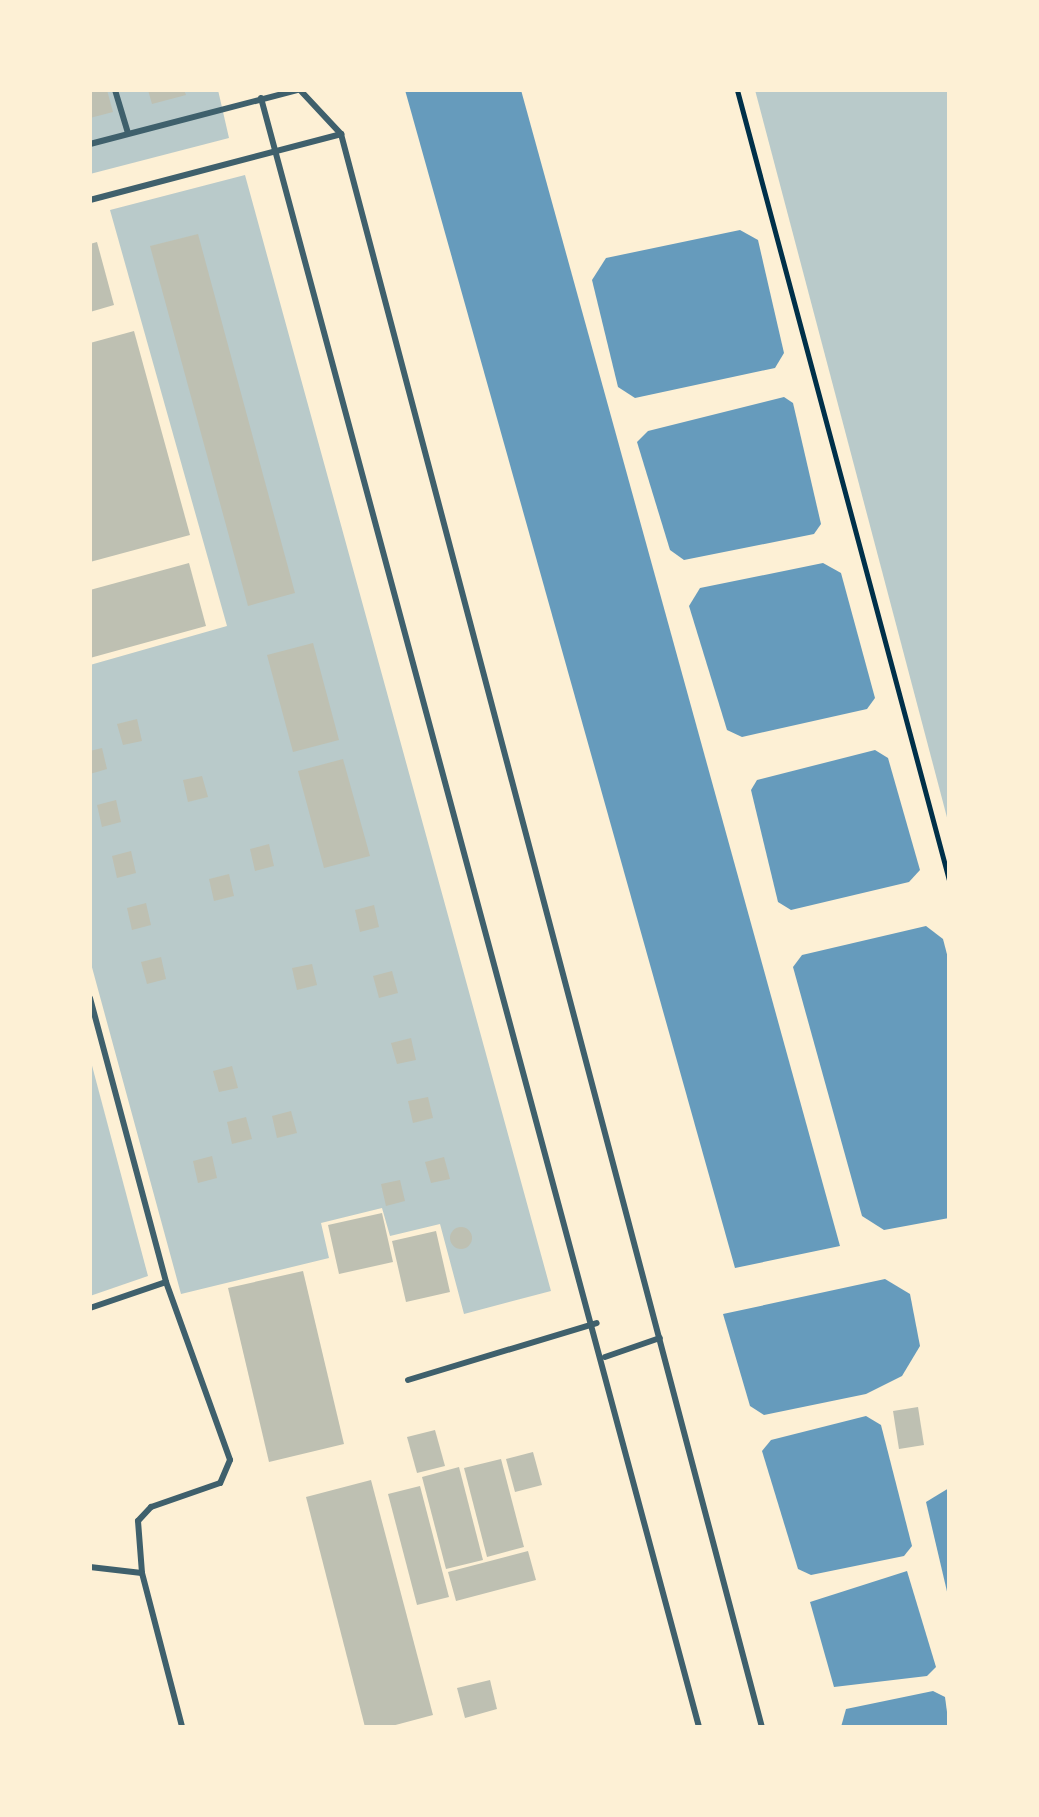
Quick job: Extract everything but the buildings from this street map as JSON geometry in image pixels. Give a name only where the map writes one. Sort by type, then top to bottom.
[{"type":"lane","points":[[115,90],[128,133]]},
{"type":"lane","points":[[90,144],[299,90],[342,134],[762,1727]]},
{"type":"lane","points":[[261,98],[605,1356],[699,1727]]},
{"type":"lane","points":[[90,200],[342,134]]},
{"type":"lane","points":[[90,998],[166,1282],[230,1460],[220,1483],[151,1506],[138,1521],[142,1573],[182,1727]]},
{"type":"lane","points":[[90,1308],[166,1282]]},
{"type":"lane","points":[[408,1380],[596,1323]]},
{"type":"lane","points":[[605,1356],[660,1338]]},
{"type":"lane","points":[[90,1566],[142,1573]]},
{"type":"path","points":[[737,90],[949,880]]},
{"type":"shaded area","points":[[90,90],[218,90],[229,138],[90,174]]},
{"type":"shaded area","points":[[755,90],[949,90],[949,825]]},
{"type":"shaded area","points":[[245,175],[551,1291],[464,1314],[440,1224],[390,1236],[382,1208],[321,1223],[329,1258],[181,1294],[90,960],[90,665],[227,626],[110,210]]},
{"type":"shaded area","points":[[90,1058],[148,1276],[90,1296]]},
{"type":"water","points":[[405,90],[521,90],[840,1246],[735,1268]]},
{"type":"water","points":[[740,230],[758,240],[784,353],[775,368],[635,398],[618,387],[592,280],[606,258]]},
{"type":"water","points":[[784,397],[793,403],[821,524],[814,534],[684,560],[670,550],[637,442],[648,431]]},
{"type":"water","points":[[823,563],[841,573],[875,698],[867,709],[742,737],[727,730],[689,606],[700,588]]},
{"type":"water","points":[[875,750],[888,758],[920,870],[909,882],[791,910],[778,902],[751,790],[757,780]]},
{"type":"water","points":[[926,926],[943,939],[949,962],[949,1218],[884,1230],[862,1216],[793,967],[802,955]]},
{"type":"water","points":[[885,1279],[910,1294],[920,1346],[902,1376],[866,1394],[764,1415],[750,1406],[723,1314]]},
{"type":"water","points":[[866,1416],[881,1425],[912,1546],[904,1556],[811,1575],[798,1569],[762,1451],[771,1440]]},
{"type":"water","points":[[949,1488],[949,1600],[926,1502]]},
{"type":"water","points":[[907,1571],[936,1667],[927,1676],[834,1687],[810,1602]]},
{"type":"water","points":[[933,1691],[945,1697],[949,1727],[841,1727],[846,1709]]}]
